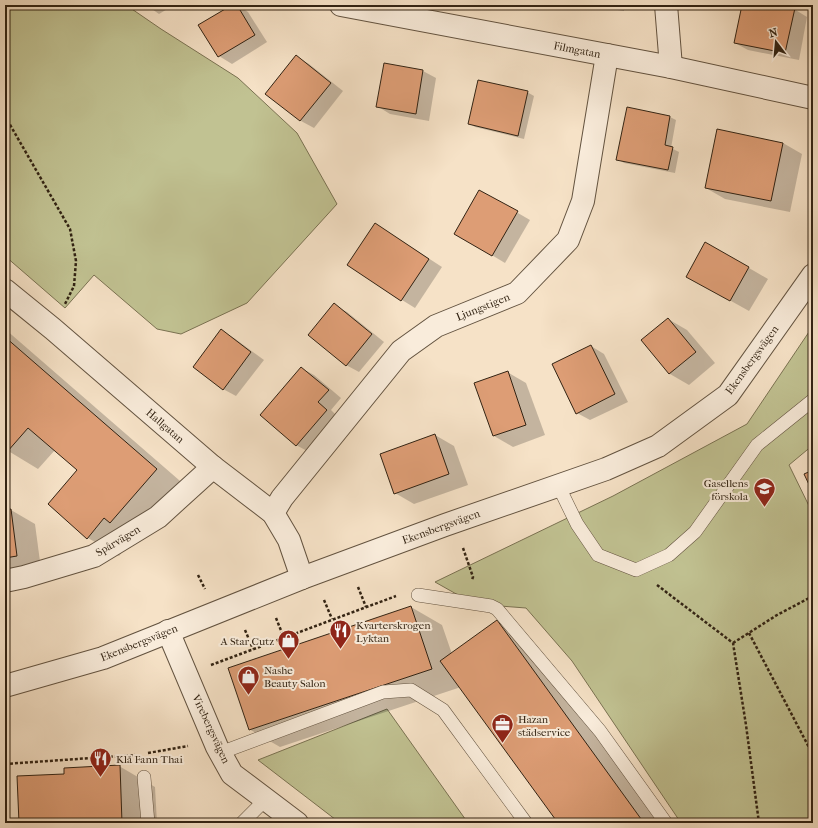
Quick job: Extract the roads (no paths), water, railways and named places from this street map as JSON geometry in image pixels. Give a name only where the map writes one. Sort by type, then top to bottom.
[{"type":"street","name":"Filmgatan","points":[[341,5],[671,67],[813,98]]},
{"type":"street","points":[[666,5],[671,67]]},
{"type":"street","name":"Ljungstigen","points":[[273,513],[282,498],[402,351],[436,326],[517,293],[568,240],[583,201],[607,55]]},
{"type":"street","name":"Ekensbergsvägen","points":[[5,686],[103,658],[302,578],[445,525],[606,469],[658,446],[728,395],[813,276]]},
{"type":"street","name":"Hallgatan","points":[[5,290],[53,329],[213,467],[273,513],[289,540],[302,578]]},
{"type":"street","name":"Spårvägen","points":[[5,581],[24,577],[94,556],[158,517],[213,467]]},
{"type":"street","name":"Virebergsvägen","points":[[168,631],[217,747],[232,774],[297,823]]},
{"type":"lane","points":[[558,485],[577,524],[598,555],[636,570],[669,555],[695,532],[757,445],[813,400]]},
{"type":"lane","points":[[418,595],[491,606],[497,609],[600,731],[666,823]]},
{"type":"lane","points":[[220,753],[383,692],[411,690],[443,710],[526,823]]},
{"type":"lane","points":[[144,777],[148,823]]},
{"type":"lane","points":[[242,823],[266,799]]},
{"type":"place","name":"Gasellens förskola","points":[[764,508]]},
{"type":"place","name":"Kvarterskrogen Lyktan","points":[[340,650]]},
{"type":"place","name":"A Star Cutz","points":[[289,660]]},
{"type":"place","name":"Nashe Beauty Salon","points":[[248,696]]},
{"type":"place","name":"Hazan städservice","points":[[503,744]]},
{"type":"place","name":"Klå Fann Thai","points":[[101,778]]}]
